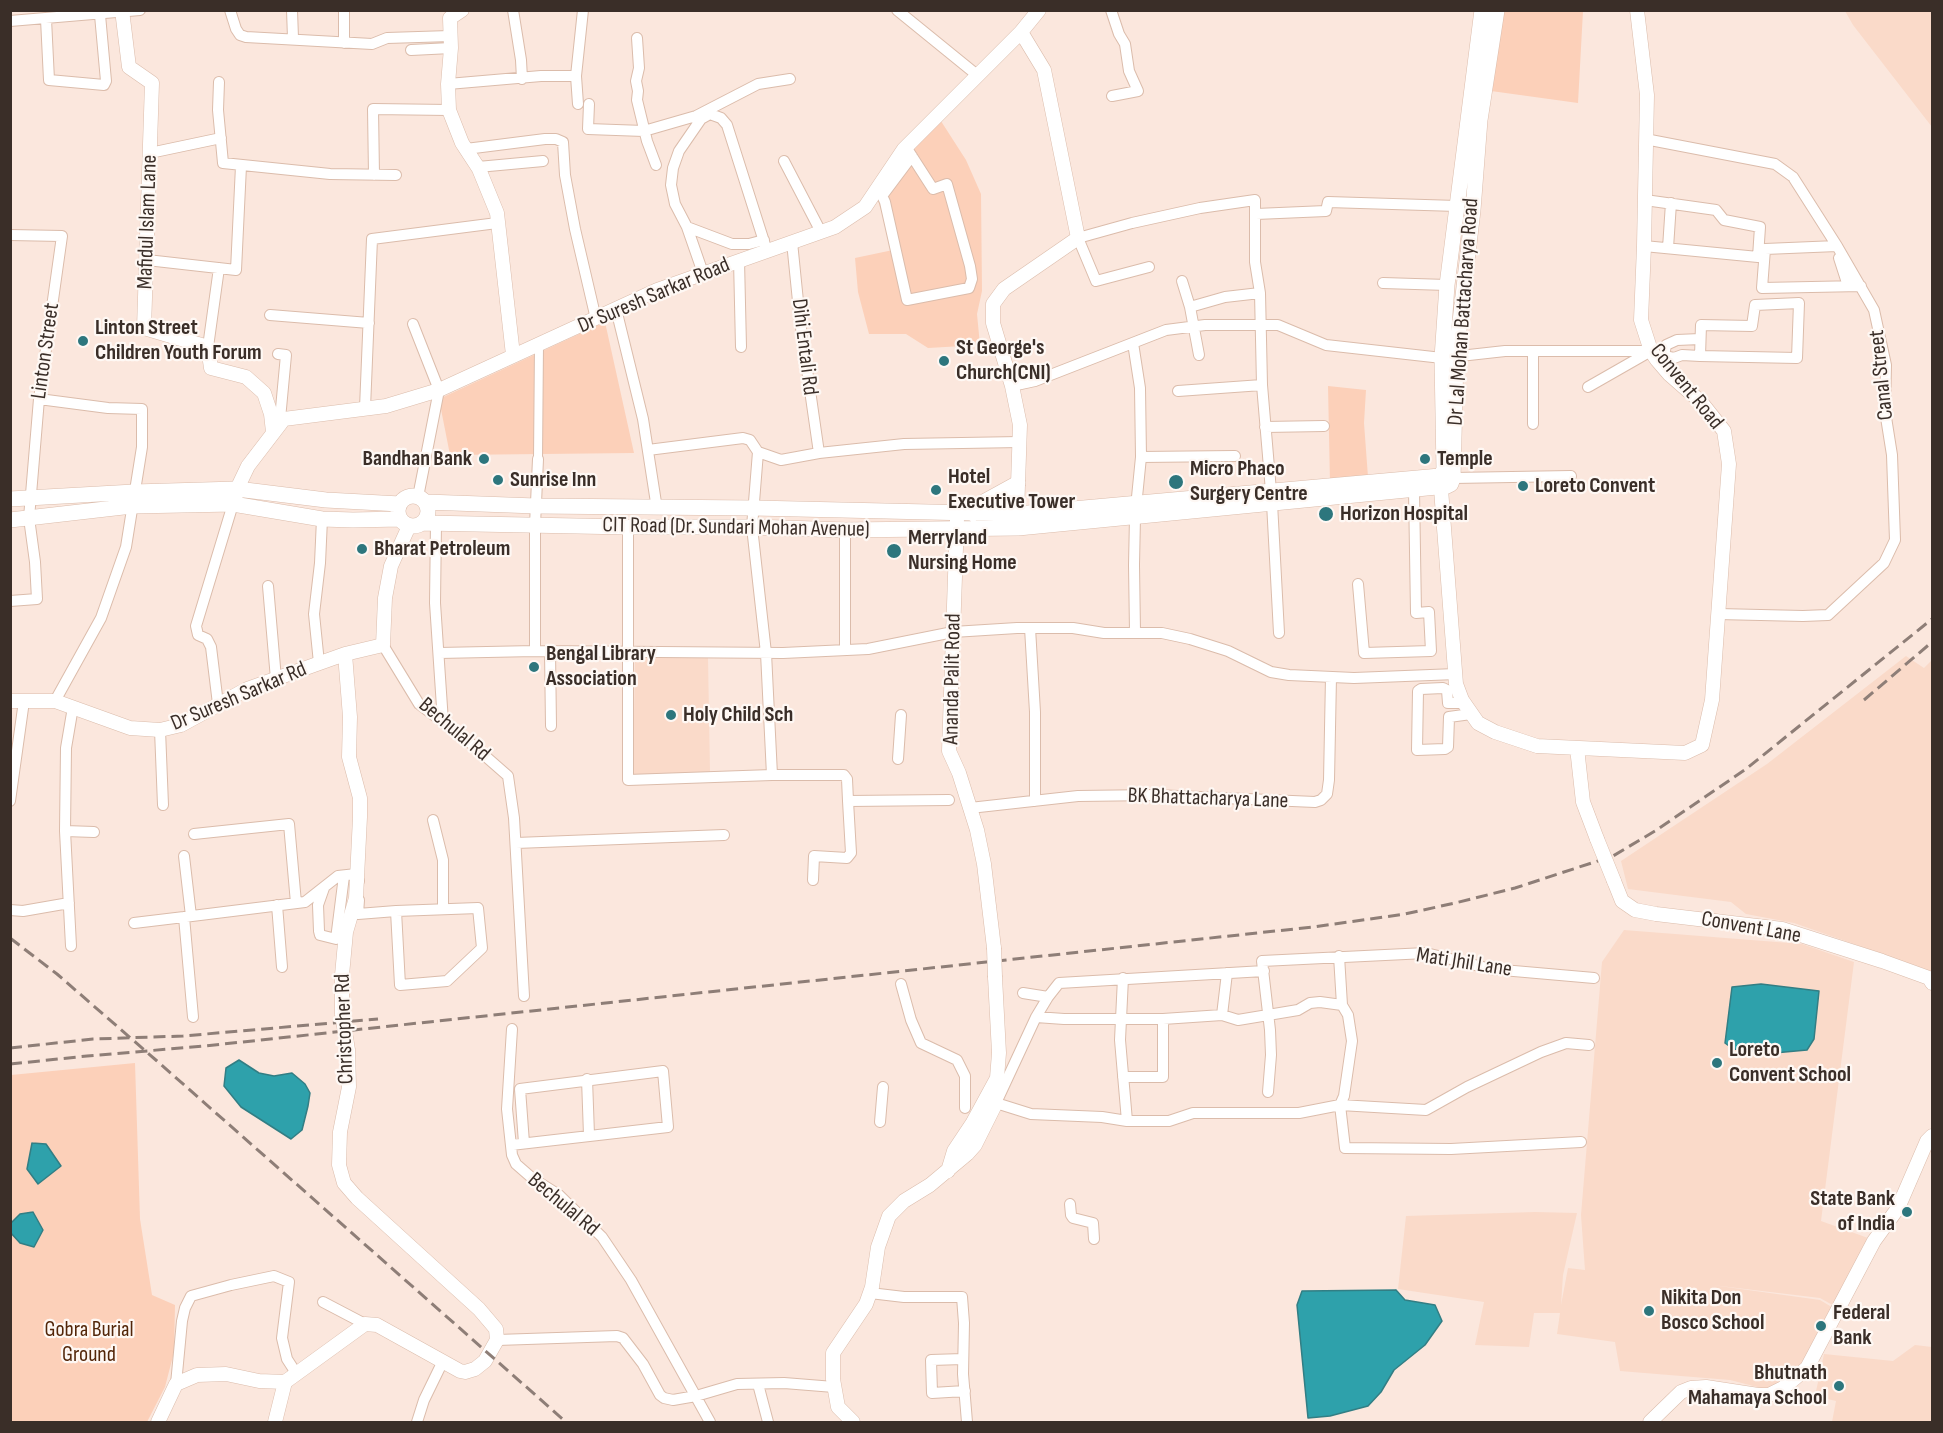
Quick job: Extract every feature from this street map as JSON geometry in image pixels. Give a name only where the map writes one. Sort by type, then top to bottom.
[{"type":"main road","name":"Dr Lal Mohan Battacharya Road","points":[[1445,480],[1449,357],[1447,285],[1482,10]]},
{"type":"main road","name":"Dr Lal Mohan Battacharya Road","points":[[1449,357],[1473,210],[1480,120],[1497,10]]},
{"type":"main road","name":"CIT Road (Dr. Sundari Mohan Avenue)","points":[[1272,497],[1414,490],[1445,480]]},
{"type":"main road","name":"CIT Road (Dr. Sundari Mohan Avenue)","points":[[422,500],[536,506],[754,508],[957,520],[1018,528],[1136,510],[1445,480]]},
{"type":"main road","points":[[973,514],[978,505],[1018,483]]},
{"type":"main road","points":[[10,499],[235,496],[326,500],[403,516]]},
{"type":"main road","points":[[235,496],[322,519],[353,520],[403,516]]},
{"type":"main road","points":[[403,516],[408,497],[422,500],[429,513],[430,523]]},
{"type":"main road","points":[[10,520],[133,499]]},
{"type":"main road","name":"CIT Road (Dr. Sundari Mohan Avenue)","points":[[403,516],[420,526],[430,523],[845,530],[957,520],[973,514],[1136,510]]},
{"type":"street","points":[[10,21],[23,15],[46,19],[140,10]]},
{"type":"street","points":[[230,10],[240,35],[372,44],[387,38],[451,42]]},
{"type":"street","points":[[292,10],[293,38]]},
{"type":"street","points":[[344,10],[344,43]]},
{"type":"street","points":[[462,10],[449,14],[451,42],[449,110],[466,149],[478,167],[497,213],[513,355]]},
{"type":"street","points":[[513,10],[522,60],[522,79]]},
{"type":"street","points":[[583,10],[576,76],[588,129],[644,131],[696,116],[758,84],[790,79]]},
{"type":"street","points":[[897,10],[977,75]]},
{"type":"street","name":"Dr Suresh Sarkar Road","points":[[285,419],[386,406],[439,390],[657,290],[740,260],[765,245],[792,242],[835,227],[865,207],[880,192],[909,152],[977,75],[1021,32],[1039,10]]},
{"type":"street","points":[[1111,10],[1125,45],[1129,71],[1138,91],[1112,96]]},
{"type":"street","name":"Convent Road","points":[[1577,748],[1685,753],[1702,745],[1712,700],[1719,614],[1730,464],[1725,431],[1701,402],[1669,374],[1641,320],[1647,95],[1637,10]]},
{"type":"street","name":"Mafidul Islam Lane","points":[[122,12],[129,67],[152,82],[144,328],[208,347]]},
{"type":"street","points":[[46,19],[49,80],[104,85],[106,81],[100,15]]},
{"type":"street","points":[[1021,32],[1044,70],[1078,238],[1096,281],[1149,267]]},
{"type":"street","points":[[637,38],[639,68],[636,81],[637,100],[644,131],[656,165]]},
{"type":"street","points":[[411,50],[451,42]]},
{"type":"street","points":[[448,84],[541,76],[576,76]]},
{"type":"street","points":[[219,82],[218,110],[223,163],[374,176],[396,175]]},
{"type":"street","points":[[374,176],[373,109],[449,110]]},
{"type":"street","points":[[687,227],[732,244],[765,245],[727,125],[721,118],[710,114],[701,119],[679,151],[673,168],[671,184],[675,204],[687,227],[703,273]]},
{"type":"street","points":[[150,153],[222,138]]},
{"type":"street","points":[[466,149],[545,139],[556,139],[563,142],[575,229],[596,319]]},
{"type":"street","name":"Canal Street","points":[[1645,139],[1775,164],[1793,177],[1874,310],[1886,365],[1885,411],[1892,454],[1895,540],[1884,563],[1828,615],[1719,614]]},
{"type":"street","points":[[880,192],[885,202],[907,300],[969,288],[972,279],[970,267],[947,184],[933,189],[909,152]]},
{"type":"street","points":[[478,167],[543,161]]},
{"type":"street","points":[[784,161],[821,232]]},
{"type":"street","points":[[147,261],[236,270],[241,166]]},
{"type":"street","points":[[1017,514],[1020,425],[1012,386],[993,322],[993,304],[1004,289],[1078,238],[1166,215],[1255,200],[1255,262],[1260,293],[1262,385],[1272,497],[1279,633]]},
{"type":"street","points":[[1644,246],[1758,257],[1760,227],[1724,220],[1716,210],[1645,200]]},
{"type":"street","points":[[1256,214],[1326,211],[1328,202],[1457,206]]},
{"type":"street","points":[[1668,248],[1671,203]]},
{"type":"street","points":[[365,408],[372,238],[497,222]]},
{"type":"street","name":"Linton Street","points":[[10,236],[62,236],[39,399],[29,518]]},
{"type":"street","name":"Dihi Entali Rd","points":[[792,242],[800,321],[819,453]]},
{"type":"street","points":[[1848,286],[1836,247],[1765,249],[1762,288],[1861,286]]},
{"type":"street","points":[[740,260],[741,347]]},
{"type":"street","points":[[219,268],[208,347],[211,368],[246,377],[264,393],[271,414],[273,432]]},
{"type":"street","points":[[1182,280],[1190,307],[1199,355]]},
{"type":"street","points":[[1383,283],[1447,285]]},
{"type":"street","points":[[1190,307],[1226,297],[1260,293]]},
{"type":"street","points":[[1012,386],[1035,381],[1166,330],[1194,326],[1278,326],[1326,345],[1449,357],[1505,351],[1533,351],[1674,358],[1682,355],[1700,356],[1797,358],[1799,303],[1755,305],[1752,326],[1701,325],[1700,356]]},
{"type":"street","points":[[616,309],[643,419],[657,508]]},
{"type":"street","points":[[270,315],[369,323]]},
{"type":"street","points":[[413,324],[439,390],[422,500]]},
{"type":"street","points":[[1588,387],[1658,356],[1666,345],[1677,340],[1700,339]]},
{"type":"street","points":[[1133,342],[1140,388],[1141,457],[1136,510],[1135,632]]},
{"type":"street","points":[[535,651],[539,344]]},
{"type":"street","points":[[1533,351],[1533,424]]},
{"type":"street","points":[[278,354],[286,355],[280,419],[285,419]]},
{"type":"street","points":[[1178,391],[1262,385]]},
{"type":"street","points":[[39,399],[108,408],[142,409],[142,447],[126,547],[101,618],[55,701]]},
{"type":"street","points":[[218,704],[211,647],[207,639],[198,635],[196,626],[235,496],[248,466],[285,419]]},
{"type":"street","points":[[1265,427],[1324,426]]},
{"type":"street","points":[[648,450],[743,438],[750,440],[758,452],[781,460],[819,453],[904,444],[1020,442]]},
{"type":"street","points":[[758,452],[752,527],[766,653],[772,775]]},
{"type":"street","points":[[1141,457],[1235,456]]},
{"type":"street","points":[[1571,476],[1445,480],[1456,684],[1467,709],[1478,723],[1495,732],[1537,746],[1577,748]]},
{"type":"street","points":[[1358,584],[1364,653],[1431,651],[1429,612],[1416,613],[1414,490]]},
{"type":"street","points":[[383,645],[385,598],[403,516]]},
{"type":"street","points":[[10,601],[37,599],[29,518]]},
{"type":"street","points":[[319,663],[314,614],[322,519]]},
{"type":"street","name":"Ananda Palit Road","points":[[948,1171],[954,1151],[972,1124],[997,1078],[999,1053],[994,948],[984,864],[977,830],[959,773],[949,751],[957,520]]},
{"type":"street","points":[[430,523],[443,722]]},
{"type":"street","points":[[628,527],[628,780],[772,775],[843,776],[847,779],[851,853],[847,858],[814,856],[813,880]]},
{"type":"street","points":[[845,530],[846,650]]},
{"type":"street","points":[[268,586],[276,678]]},
{"type":"street","points":[[1030,628],[1035,712],[1035,801]]},
{"type":"street","points":[[439,653],[550,651],[766,653],[846,650],[868,649],[953,632],[1073,628],[1104,633],[1162,633],[1228,651],[1270,672],[1307,677],[1456,674]]},
{"type":"street","name":"Dr Suresh Sarkar Rd","points":[[17,701],[55,701],[130,728],[160,730],[181,725],[247,689],[345,654],[383,645]]},
{"type":"street","name":"Bechulal Rd","points":[[383,645],[419,704],[508,776],[516,843],[524,996]]},
{"type":"street","points":[[550,651],[551,726]]},
{"type":"street","name":"Christopher Rd","points":[[345,654],[350,717],[349,757],[360,798],[350,875],[356,898],[346,932],[342,975],[342,1014],[348,1050],[349,1088],[340,1131],[339,1166],[344,1183],[357,1198],[479,1309],[496,1329],[497,1340]]},
{"type":"street","name":"BK Bhattacharya Lane","points":[[970,808],[1078,796],[1155,795],[1315,802],[1321,800],[1327,794],[1329,780],[1331,677]]},
{"type":"street","points":[[1443,688],[1447,690],[1449,717],[1448,747],[1441,751],[1417,750],[1418,691],[1443,688]]},
{"type":"street","points":[[10,801],[17,701]]},
{"type":"street","points":[[1448,703],[1467,709]]},
{"type":"street","points":[[71,946],[65,831],[66,748],[73,707]]},
{"type":"street","points":[[1449,717],[1467,709]]},
{"type":"street","points":[[898,759],[901,715]]},
{"type":"street","points":[[160,730],[163,805]]},
{"type":"street","name":"Convent Lane","points":[[1577,748],[1583,802],[1622,901],[1635,910],[1782,929],[1882,961],[1929,978],[1932,983]]},
{"type":"street","points":[[848,801],[949,800]]},
{"type":"street","points":[[433,820],[443,860],[443,909]]},
{"type":"street","points":[[194,834],[289,824],[296,903]]},
{"type":"street","points":[[65,831],[94,832]]},
{"type":"street","points":[[516,843],[724,835]]},
{"type":"street","points":[[184,856],[193,1017]]},
{"type":"street","points":[[324,887],[318,905],[319,931],[320,935],[336,939],[350,875]]},
{"type":"street","points":[[134,923],[305,902],[338,876],[350,875]]},
{"type":"street","points":[[350,875],[360,890],[358,914],[443,909],[478,908],[482,948],[447,981],[400,985],[396,912]]},
{"type":"street","points":[[10,910],[23,912],[69,903]]},
{"type":"street","points":[[277,905],[282,968]]},
{"type":"street","name":"Mati Jhil Lane","points":[[1048,997],[1059,983],[1227,973],[1339,956],[1426,953],[1491,969],[1594,978]]},
{"type":"street","points":[[1339,956],[1342,1005],[1348,1015],[1352,1041],[1341,1105],[1345,1148],[1451,1149],[1581,1142]]},
{"type":"street","points":[[1263,966],[1271,1055],[1268,1092]]},
{"type":"street","points":[[1222,1015],[1227,973]]},
{"type":"street","points":[[1124,978],[1120,1040],[1127,1121]]},
{"type":"street","points":[[901,984],[911,1020],[921,1043],[957,1060],[965,1076],[965,1108]]},
{"type":"street","points":[[853,1422],[838,1407],[834,1387],[833,1353],[858,1317],[870,1293],[877,1255],[889,1216],[904,1200],[948,1171],[975,1145],[1036,1017],[1048,997],[1023,993]]},
{"type":"street","points":[[1036,1017],[1163,1019],[1222,1015],[1238,1020],[1298,1010],[1310,1003],[1342,1005]]},
{"type":"street","points":[[1123,1077],[1163,1077],[1163,1019]]},
{"type":"street","name":"Bechulal Rd","points":[[513,1029],[507,1109],[512,1155],[516,1164],[532,1178],[559,1195],[602,1237],[631,1280],[710,1422]]},
{"type":"street","points":[[996,1103],[1030,1114],[1102,1117],[1127,1121],[1168,1121],[1193,1113],[1299,1113],[1341,1105],[1426,1110],[1467,1087],[1540,1052],[1566,1043],[1589,1045]]},
{"type":"street","points":[[511,1145],[668,1128],[663,1071],[520,1089],[524,1143]]},
{"type":"street","points":[[587,1079],[590,1135]]},
{"type":"street","points":[[880,1122],[883,1088]]},
{"type":"street","points":[[1650,1422],[1681,1392],[1691,1388],[1706,1387],[1769,1395],[1783,1388],[1807,1368],[1874,1241],[1898,1208],[1927,1141],[1932,1136]]},
{"type":"street","points":[[1070,1204],[1073,1218],[1093,1223],[1094,1239]]},
{"type":"street","points":[[158,1422],[176,1384],[182,1321],[191,1296],[274,1276],[289,1282],[282,1338],[290,1378],[275,1422]]},
{"type":"street","points":[[870,1293],[904,1297],[962,1297],[967,1422]]},
{"type":"street","points":[[322,1302],[365,1324],[377,1324],[460,1371],[471,1371],[485,1361],[497,1340],[618,1336],[623,1338],[643,1364],[660,1395],[664,1398],[674,1400],[696,1396],[736,1384],[784,1383],[834,1387]]},
{"type":"street","points":[[176,1384],[197,1375],[226,1374],[259,1381],[290,1378],[365,1324]]},
{"type":"street","points":[[963,1359],[931,1360],[932,1393],[965,1391]]},
{"type":"street","points":[[417,1422],[424,1400],[443,1361]]},
{"type":"street","points":[[758,1384],[768,1422]]},
{"type":"shaded area","points":[[1845,11],[1932,11],[1932,127],[1853,25]]},
{"type":"shaded area","points":[[1906,656],[1924,668],[1932,660],[1932,976],[1925,969],[1794,923],[1746,914],[1731,902],[1628,889],[1621,861],[1767,764]]},
{"type":"shaded area","name":"Holy Child Sch","points":[[635,657],[708,658],[710,772],[633,776]]},
{"type":"shaded area","name":"Loreto Convent School","points":[[1624,930],[1802,944],[1854,962],[1821,1221],[1868,1238],[1838,1308],[1820,1298],[1712,1285],[1820,1300],[1835,1309],[1810,1358],[1792,1376],[1769,1390],[1730,1380],[1620,1371],[1615,1342],[1557,1334],[1560,1313],[1534,1313],[1529,1347],[1475,1345],[1484,1302],[1398,1289],[1406,1216],[1577,1213],[1563,1275],[1561,1305],[1568,1268],[1585,1270],[1581,1215],[1602,962]]},
{"type":"shaded area","points":[[1915,1345],[1932,1347],[1932,1422],[1832,1422],[1836,1401],[1815,1396],[1824,1354],[1893,1361]]},
{"type":"green space","points":[[1501,11],[1583,11],[1578,103],[1491,91]]},
{"type":"green space","points":[[939,118],[966,160],[981,194],[982,291],[977,314],[980,345],[928,348],[906,334],[869,334],[858,292],[855,258],[893,250],[877,197]]},
{"type":"green space","points":[[605,322],[634,453],[450,455],[439,399]]},
{"type":"green space","points":[[1328,386],[1366,390],[1364,423],[1368,477],[1330,483]]},
{"type":"green space","name":"Gobra Burial Ground","points":[[135,1063],[140,1219],[152,1295],[175,1305],[174,1352],[165,1387],[147,1422],[11,1422],[11,1075]]},
{"type":"water","points":[[1761,984],[1819,991],[1814,1039],[1807,1050],[1774,1053],[1733,1049],[1725,1043],[1732,987]]},
{"type":"water","points":[[239,1060],[259,1073],[274,1076],[292,1073],[305,1084],[310,1093],[302,1130],[291,1139],[241,1107],[224,1086],[226,1068]]},
{"type":"water","points":[[32,1143],[46,1144],[61,1166],[38,1184],[27,1169]]},
{"type":"water","points":[[33,1212],[43,1230],[34,1247],[20,1243],[10,1232],[11,1223],[20,1214]]},
{"type":"water","points":[[1396,1290],[1405,1300],[1435,1305],[1442,1321],[1425,1345],[1394,1370],[1381,1392],[1368,1406],[1330,1416],[1308,1418],[1297,1305],[1302,1291]]},
{"type":"railway","points":[[10,1064],[205,1046],[1313,927],[1405,914],[1455,903],[1515,888],[1613,856],[1655,831],[1746,769],[1932,619]]},
{"type":"railway","points":[[1864,700],[1932,642]]},
{"type":"railway","points":[[10,938],[57,974],[157,1061],[566,1422]]},
{"type":"railway","points":[[10,1048],[93,1039],[183,1036],[378,1019]]},
{"type":"place","name":"Linton Street Children Youth Forum","points":[[83,341]]},
{"type":"place","name":"St George's Church(CNI)","points":[[944,361]]},
{"type":"place","name":"Bandhan Bank","points":[[484,459]]},
{"type":"place","name":"Temple","points":[[1425,459]]},
{"type":"place","name":"Sunrise Inn","points":[[498,480]]},
{"type":"place","name":"Micro Phaco Surgery Centre","points":[[1176,482]]},
{"type":"place","name":"Loreto Convent","points":[[1523,486]]},
{"type":"place","name":"Hotel Executive Tower","points":[[936,490]]},
{"type":"place","name":"Horizon Hospital","points":[[1326,514]]},
{"type":"place","name":"Bharat Petroleum","points":[[362,549]]},
{"type":"place","name":"Merryland Nursing Home","points":[[894,551]]},
{"type":"place","name":"Bengal Library Association","points":[[534,667]]},
{"type":"place","name":"Holy Child Sch","points":[[671,715]]},
{"type":"place","name":"Loreto Convent School","points":[[1717,1063]]},
{"type":"place","name":"State Bank of India","points":[[1907,1212]]},
{"type":"place","name":"Nikita Don Bosco School","points":[[1649,1311]]},
{"type":"place","name":"Federal Bank","points":[[1821,1326]]},
{"type":"place","name":"Bhutnath Mahamaya School","points":[[1839,1386]]}]
